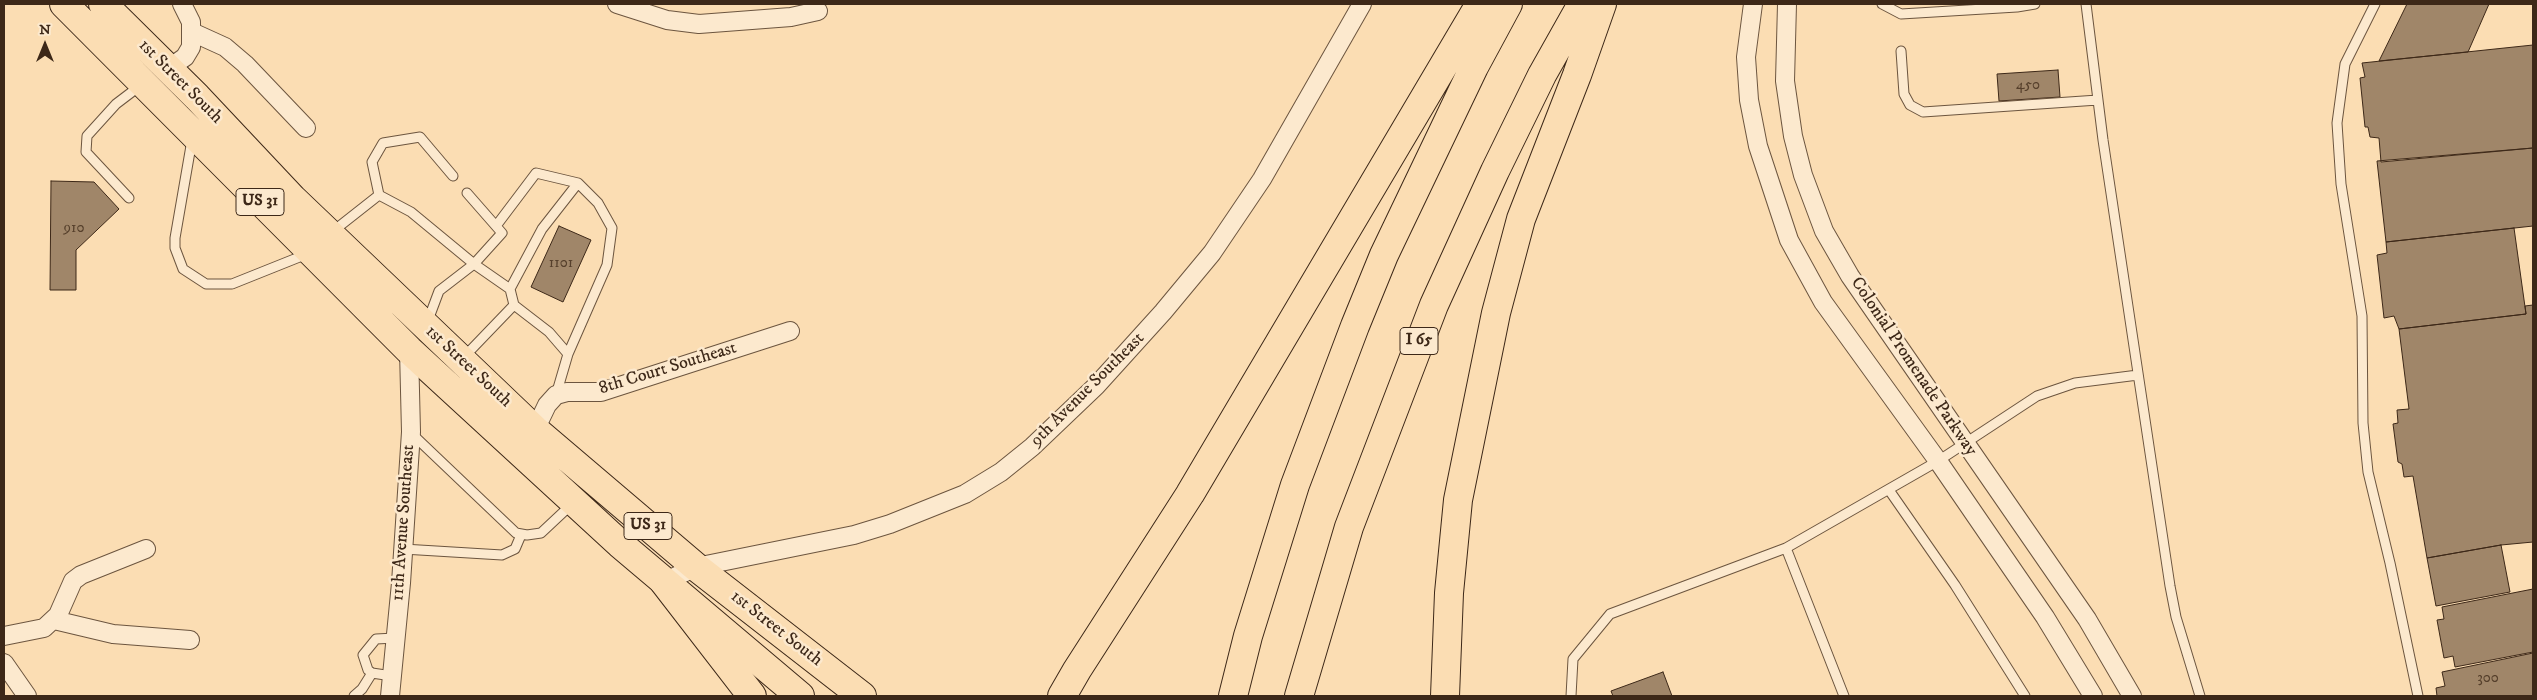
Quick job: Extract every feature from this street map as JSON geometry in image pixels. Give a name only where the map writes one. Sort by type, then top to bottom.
[{"type":"main road","name":"1st Street South","points":[[64,4],[193,135],[320,243],[426,327],[535,430],[696,567],[862,696]]},
{"type":"main road","name":"1st Street South","points":[[103,4],[168,68],[320,243],[409,350],[664,582],[800,696]]},
{"type":"main road","points":[[1063,691],[1165,536],[1480,4]]},
{"type":"main road","points":[[1233,696],[1248,636],[1295,486],[1355,326],[1384,255],[1474,67],[1508,4]]},
{"type":"main road","name":"I 65","points":[[1299,696],[1349,527],[1434,305],[1495,171],[1542,75],[1582,4]]},
{"type":"main road","points":[[1445,696],[1449,593],[1458,500],[1496,313],[1521,219],[1577,75],[1602,4]]},
{"type":"main road","points":[[143,83],[168,68]]},
{"type":"main road","points":[[409,350],[426,327]]},
{"type":"main road","points":[[664,582],[752,696]]},
{"type":"street","points":[[168,68],[185,57],[190,47],[192,32],[182,4]]},
{"type":"street","points":[[617,4],[667,20],[699,24],[791,17],[818,11]]},
{"type":"street","name":"9th Avenue Southeast","points":[[664,582],[696,567],[844,537],[890,524],[965,494],[1001,472],[1032,447],[1096,386],[1164,312],[1212,253],[1262,179],[1362,4]]},
{"type":"street","name":"Colonial Promenade Parkway","points":[[1753,4],[1746,57],[1749,100],[1758,146],[1789,240],[1823,302],[1938,461],[2045,617],[2093,696]]},
{"type":"street","name":"Colonial Promenade Parkway","points":[[1787,4],[1785,81],[1792,136],[1803,176],[1824,231],[1850,276],[2087,619],[2132,696]]},
{"type":"street","points":[[192,32],[225,47],[245,64],[306,128]]},
{"type":"street","name":"8th Court Southeast","points":[[556,395],[567,392],[601,392],[790,331]]},
{"type":"street","name":"11th Avenue Southeast","points":[[390,696],[403,549],[410,432],[409,350]]},
{"type":"street","points":[[535,430],[547,405],[556,395]]},
{"type":"street","points":[[4,636],[44,628],[54,620],[73,581],[81,575],[146,549]]},
{"type":"street","points":[[54,620],[114,634],[190,640]]},
{"type":"street","points":[[4,663],[27,696]]},
{"type":"lane","points":[[1882,4],[1901,14],[2017,8],[2035,4]]},
{"type":"lane","points":[[2086,4],[2138,375],[2176,617],[2200,696]]},
{"type":"lane","points":[[2374,4],[2345,64],[2337,123],[2341,184],[2362,316],[2363,423],[2368,472],[2390,563],[2418,696]]},
{"type":"lane","points":[[1901,51],[1904,94],[1910,106],[1923,112],[2098,100]]},
{"type":"lane","points":[[130,198],[86,152],[87,136],[116,104],[143,83]]},
{"type":"lane","points":[[193,135],[175,238],[175,248],[183,269],[206,284],[232,284],[320,243],[379,194]]},
{"type":"lane","points":[[453,176],[420,137],[383,143],[372,162],[379,194],[411,212],[474,264],[510,289],[514,305],[549,332],[568,354]]},
{"type":"lane","points":[[496,226],[536,173],[578,183],[598,203],[612,228],[607,265],[568,354],[556,395]]},
{"type":"lane","points":[[510,289],[542,229],[578,183]]},
{"type":"lane","points":[[426,327],[439,291],[474,264],[502,233],[467,193]]},
{"type":"lane","points":[[460,360],[514,305]]},
{"type":"lane","points":[[1571,696],[1573,659],[1610,614],[1786,548],[1938,461],[2037,396],[2075,383],[2138,375]]},
{"type":"lane","points":[[410,432],[487,507],[521,535],[534,534],[547,529],[574,501]]},
{"type":"lane","points":[[1889,490],[1955,585],[2024,696]]},
{"type":"lane","points":[[403,549],[502,555],[515,549],[521,535]]},
{"type":"lane","points":[[1786,548],[1844,696]]},
{"type":"lane","points":[[392,676],[372,673],[365,667],[364,660],[366,649],[376,639],[395,638]]},
{"type":"lane","points":[[354,696],[362,689],[372,673]]},
{"type":"building","points":[[2407,4],[2489,4],[2468,52],[2379,61]]},
{"type":"building","points":[[2533,45],[2533,148],[2381,162],[2379,138],[2370,137],[2368,127],[2365,127],[2360,78],[2365,77],[2362,63]]},
{"type":"building","points":[[2058,70],[2060,97],[1999,101],[1997,74]]},
{"type":"building","points":[[2533,148],[2533,226],[2386,242],[2377,161]]},
{"type":"building","points":[[51,181],[94,182],[119,209],[76,250],[76,290],[50,290]]},
{"type":"building","points":[[559,226],[591,240],[563,302],[531,287]]},
{"type":"building","points":[[2514,228],[2526,314],[2399,329],[2394,316],[2384,318],[2377,255],[2387,253],[2386,242]]},
{"type":"building","points":[[2533,305],[2533,542],[2501,545],[2427,558],[2413,476],[2404,477],[2402,464],[2398,462],[2393,424],[2398,423],[2397,410],[2409,409],[2399,329],[2526,314],[2525,306]]},
{"type":"building","points":[[2501,545],[2510,592],[2436,606],[2427,558]]},
{"type":"building","points":[[2533,589],[2533,652],[2455,667],[2453,656],[2444,658],[2437,620],[2444,619],[2442,607]]},
{"type":"building","points":[[2533,653],[2533,696],[2437,696],[2436,688],[2445,686],[2442,672]]},
{"type":"building","points":[[1663,672],[1672,696],[1613,696],[1611,691]]}]
